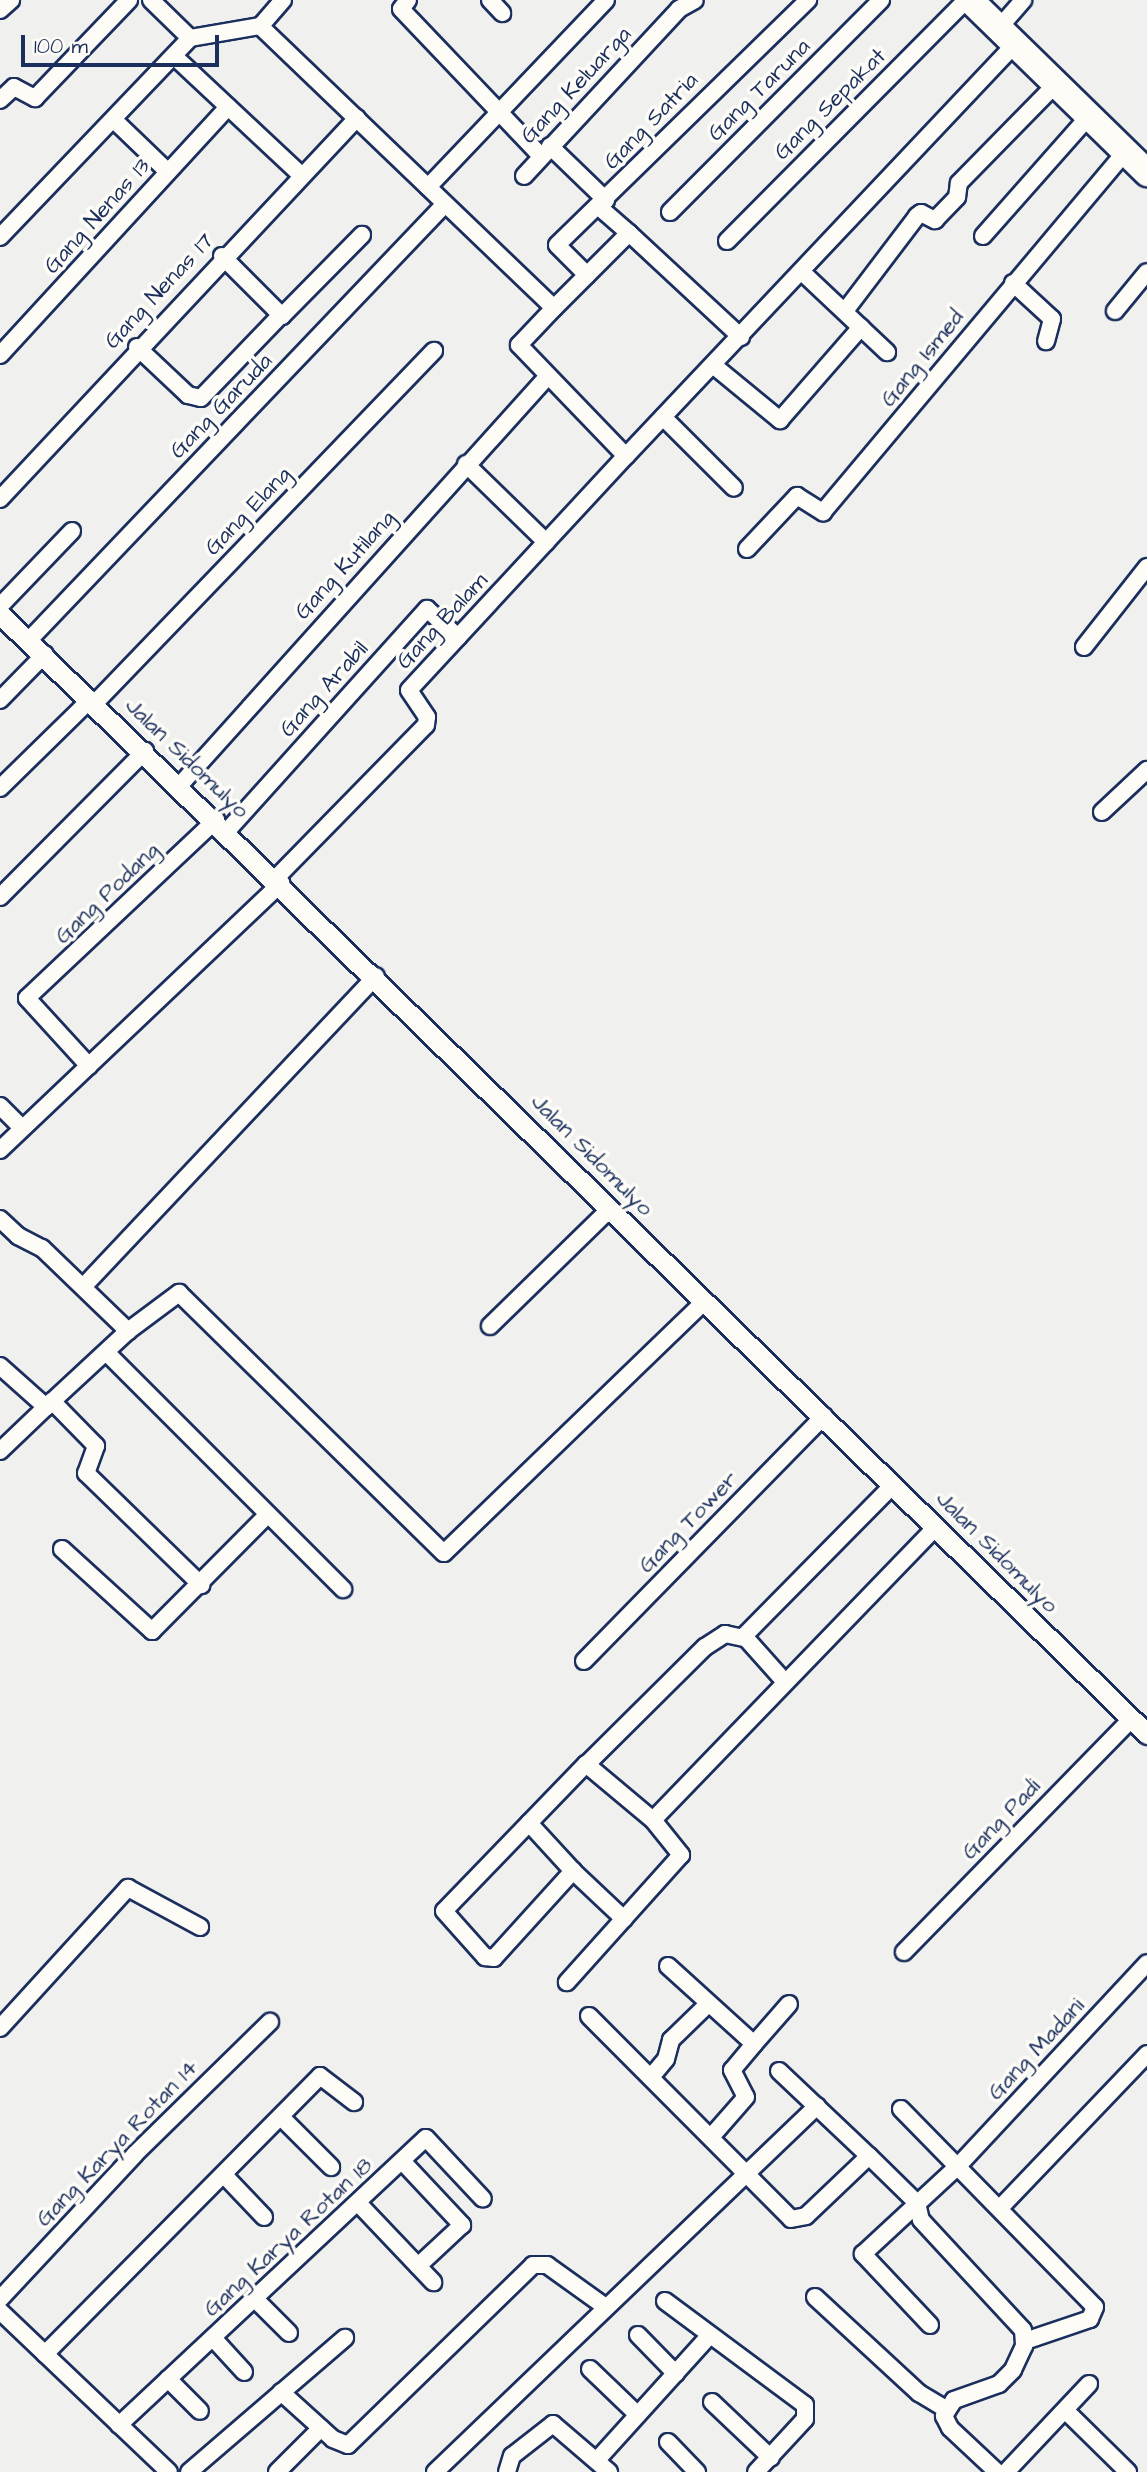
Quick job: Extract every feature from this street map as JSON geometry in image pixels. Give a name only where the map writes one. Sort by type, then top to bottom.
[{"type":"highway","points":[[968,0],[1147,172]]},
{"type":"street","points":[[0,10],[11,0]]},
{"type":"street","points":[[0,100],[14,87],[36,98],[129,0]]},
{"type":"street","points":[[151,0],[190,38]]},
{"type":"street","points":[[0,237],[175,57],[190,38],[260,26],[283,0]]},
{"type":"street","points":[[490,0],[502,13]]},
{"type":"street","points":[[428,187],[606,0]]},
{"type":"street","name":"Gang Keluarga","points":[[524,176],[679,9],[695,0]]},
{"type":"street","name":"Gang Satria","points":[[587,275],[557,245],[808,0]]},
{"type":"street","name":"Gang Taruna","points":[[670,212],[881,0]]},
{"type":"street","name":"Gang Sepakat","points":[[727,241],[968,0]]},
{"type":"street","name":"Gang Balam","points":[[278,881],[426,725],[427,717],[408,694],[626,456],[802,272],[1007,36],[1023,0]]},
{"type":"street","points":[[404,5],[498,113],[546,151],[741,337]]},
{"type":"street","points":[[260,26],[554,308]]},
{"type":"street","points":[[175,57],[300,174]]},
{"type":"street","points":[[845,311],[917,216],[921,213],[935,220],[957,197],[959,183],[1056,84]]},
{"type":"street","name":"Gang Nenas 13","points":[[0,355],[228,107]]},
{"type":"street","points":[[983,236],[1089,116]]},
{"type":"street","name":"Gang Nenas 17","points":[[0,499],[222,256],[356,118]]},
{"type":"street","points":[[114,120],[167,171]]},
{"type":"street","name":"Gang Ismed","points":[[747,549],[797,496],[823,512],[1126,151]]},
{"type":"street","name":"Gang Garuda","points":[[30,639],[445,204]]},
{"type":"street","points":[[626,456],[547,377],[519,344],[629,233]]},
{"type":"street","points":[[137,347],[188,395],[201,398],[362,235]]},
{"type":"street","points":[[222,256],[280,316]]},
{"type":"street","points":[[802,272],[887,352]]},
{"type":"street","points":[[1115,311],[1147,272]]},
{"type":"street","points":[[1013,283],[1052,319],[1046,341]]},
{"type":"street","points":[[713,365],[780,420],[861,327]]},
{"type":"street","name":"Gang Elang","points":[[0,788],[93,701],[434,351]]},
{"type":"street","name":"Gang Kutilang","points":[[180,785],[547,377]]},
{"type":"street","points":[[663,417],[734,488]]},
{"type":"street","points":[[466,464],[546,542]]},
{"type":"street","points":[[0,606],[72,531]]},
{"type":"street","points":[[1084,648],[1147,567]]},
{"type":"street","name":"Gang Arabil","points":[[221,826],[426,609],[458,637]]},
{"type":"street","name":"Jalan Sidomulyo","points":[[0,614],[30,639],[376,976],[610,1209],[1147,1734]]},
{"type":"street","points":[[0,701],[45,654]]},
{"type":"street","points":[[0,897],[145,751]]},
{"type":"street","points":[[1102,812],[1147,770]]},
{"type":"street","name":"Gang Podang","points":[[89,1066],[27,998],[221,826]]},
{"type":"street","points":[[0,1150],[278,881]]},
{"type":"street","points":[[83,1287],[376,976]]},
{"type":"street","points":[[0,1106],[21,1127]]},
{"type":"street","points":[[490,1326],[610,1209]]},
{"type":"street","points":[[0,1219],[83,1287],[128,1331]]},
{"type":"street","points":[[0,1451],[128,1331],[181,1294],[444,1553],[705,1301]]},
{"type":"street","points":[[107,1353],[343,1589]]},
{"type":"street","points":[[0,1366],[49,1404],[96,1446],[86,1473],[201,1585]]},
{"type":"street","name":"Gang Tower","points":[[584,1661],[824,1416]]},
{"type":"street","points":[[744,1638],[893,1485]]},
{"type":"street","points":[[62,1549],[148,1632],[201,1585],[267,1515]]},
{"type":"street","points":[[653,1820],[936,1527]]},
{"type":"street","points":[[573,1871],[494,1958],[482,1955],[444,1917],[480,1868],[705,1647],[725,1634],[744,1638],[785,1682]]},
{"type":"street","name":"Gang Padi","points":[[904,1952],[1131,1719]]},
{"type":"street","points":[[567,1982],[680,1861],[679,1850],[653,1820],[588,1763]]},
{"type":"street","points":[[529,1822],[573,1871],[624,1919]]},
{"type":"street","points":[[0,2028],[128,1888],[200,1927]]},
{"type":"street","name":"Gang Madani","points":[[930,2325],[863,2256],[958,2165],[1147,1963]]},
{"type":"street","points":[[668,1966],[754,2044]]},
{"type":"street","points":[[651,2077],[666,2059],[671,2040],[708,2004]]},
{"type":"street","points":[[711,2137],[746,2097],[732,2070],[789,2004]]},
{"type":"street","points":[[589,2016],[787,2217],[800,2219],[870,2156]]},
{"type":"street","name":"Gang Karya Rotan 14","points":[[0,2299],[135,2154],[270,2022]]},
{"type":"street","points":[[1000,2208],[1147,2054]]},
{"type":"street","points":[[779,2071],[917,2203],[921,2220],[1017,2321],[1025,2341],[1013,2370],[999,2384],[954,2400],[946,2409]]},
{"type":"street","points":[[45,2354],[323,2075],[354,2102]]},
{"type":"street","points":[[435,2472],[741,2173],[817,2106]]},
{"type":"street","points":[[901,2109],[1096,2309],[1090,2319],[1025,2341]]},
{"type":"street","points":[[281,2117],[331,2167]]},
{"type":"street","name":"Gang Karya Rotan 18","points":[[119,2425],[359,2204],[426,2138],[483,2199]]},
{"type":"street","points":[[402,2161],[462,2225],[418,2266]]},
{"type":"street","points":[[224,2175],[264,2217]]},
{"type":"street","points":[[359,2204],[433,2282]]},
{"type":"street","points":[[281,2392],[342,2444],[359,2439],[533,2264],[547,2265],[604,2306]]},
{"type":"street","points":[[815,2297],[919,2393],[946,2409],[950,2428],[997,2472]]},
{"type":"street","points":[[256,2299],[289,2333]]},
{"type":"street","points":[[665,2301],[805,2405],[806,2419],[756,2472]]},
{"type":"street","points":[[0,2311],[169,2472]]},
{"type":"street","points":[[638,2334],[676,2374]]},
{"type":"street","points":[[597,2460],[709,2336]]},
{"type":"street","points":[[213,2338],[244,2372]]},
{"type":"street","points":[[189,2472],[345,2338]]},
{"type":"street","points":[[590,2369],[638,2415]]},
{"type":"street","points":[[168,2379],[200,2411]]},
{"type":"street","points":[[1006,2472],[1089,2384]]},
{"type":"street","points":[[712,2402],[771,2458]]},
{"type":"street","points":[[1066,2411],[1128,2472]]},
{"type":"street","points":[[507,2472],[512,2456],[553,2424],[609,2472]]},
{"type":"street","points":[[277,2472],[321,2428]]},
{"type":"street","points":[[668,2442],[697,2472]]}]
